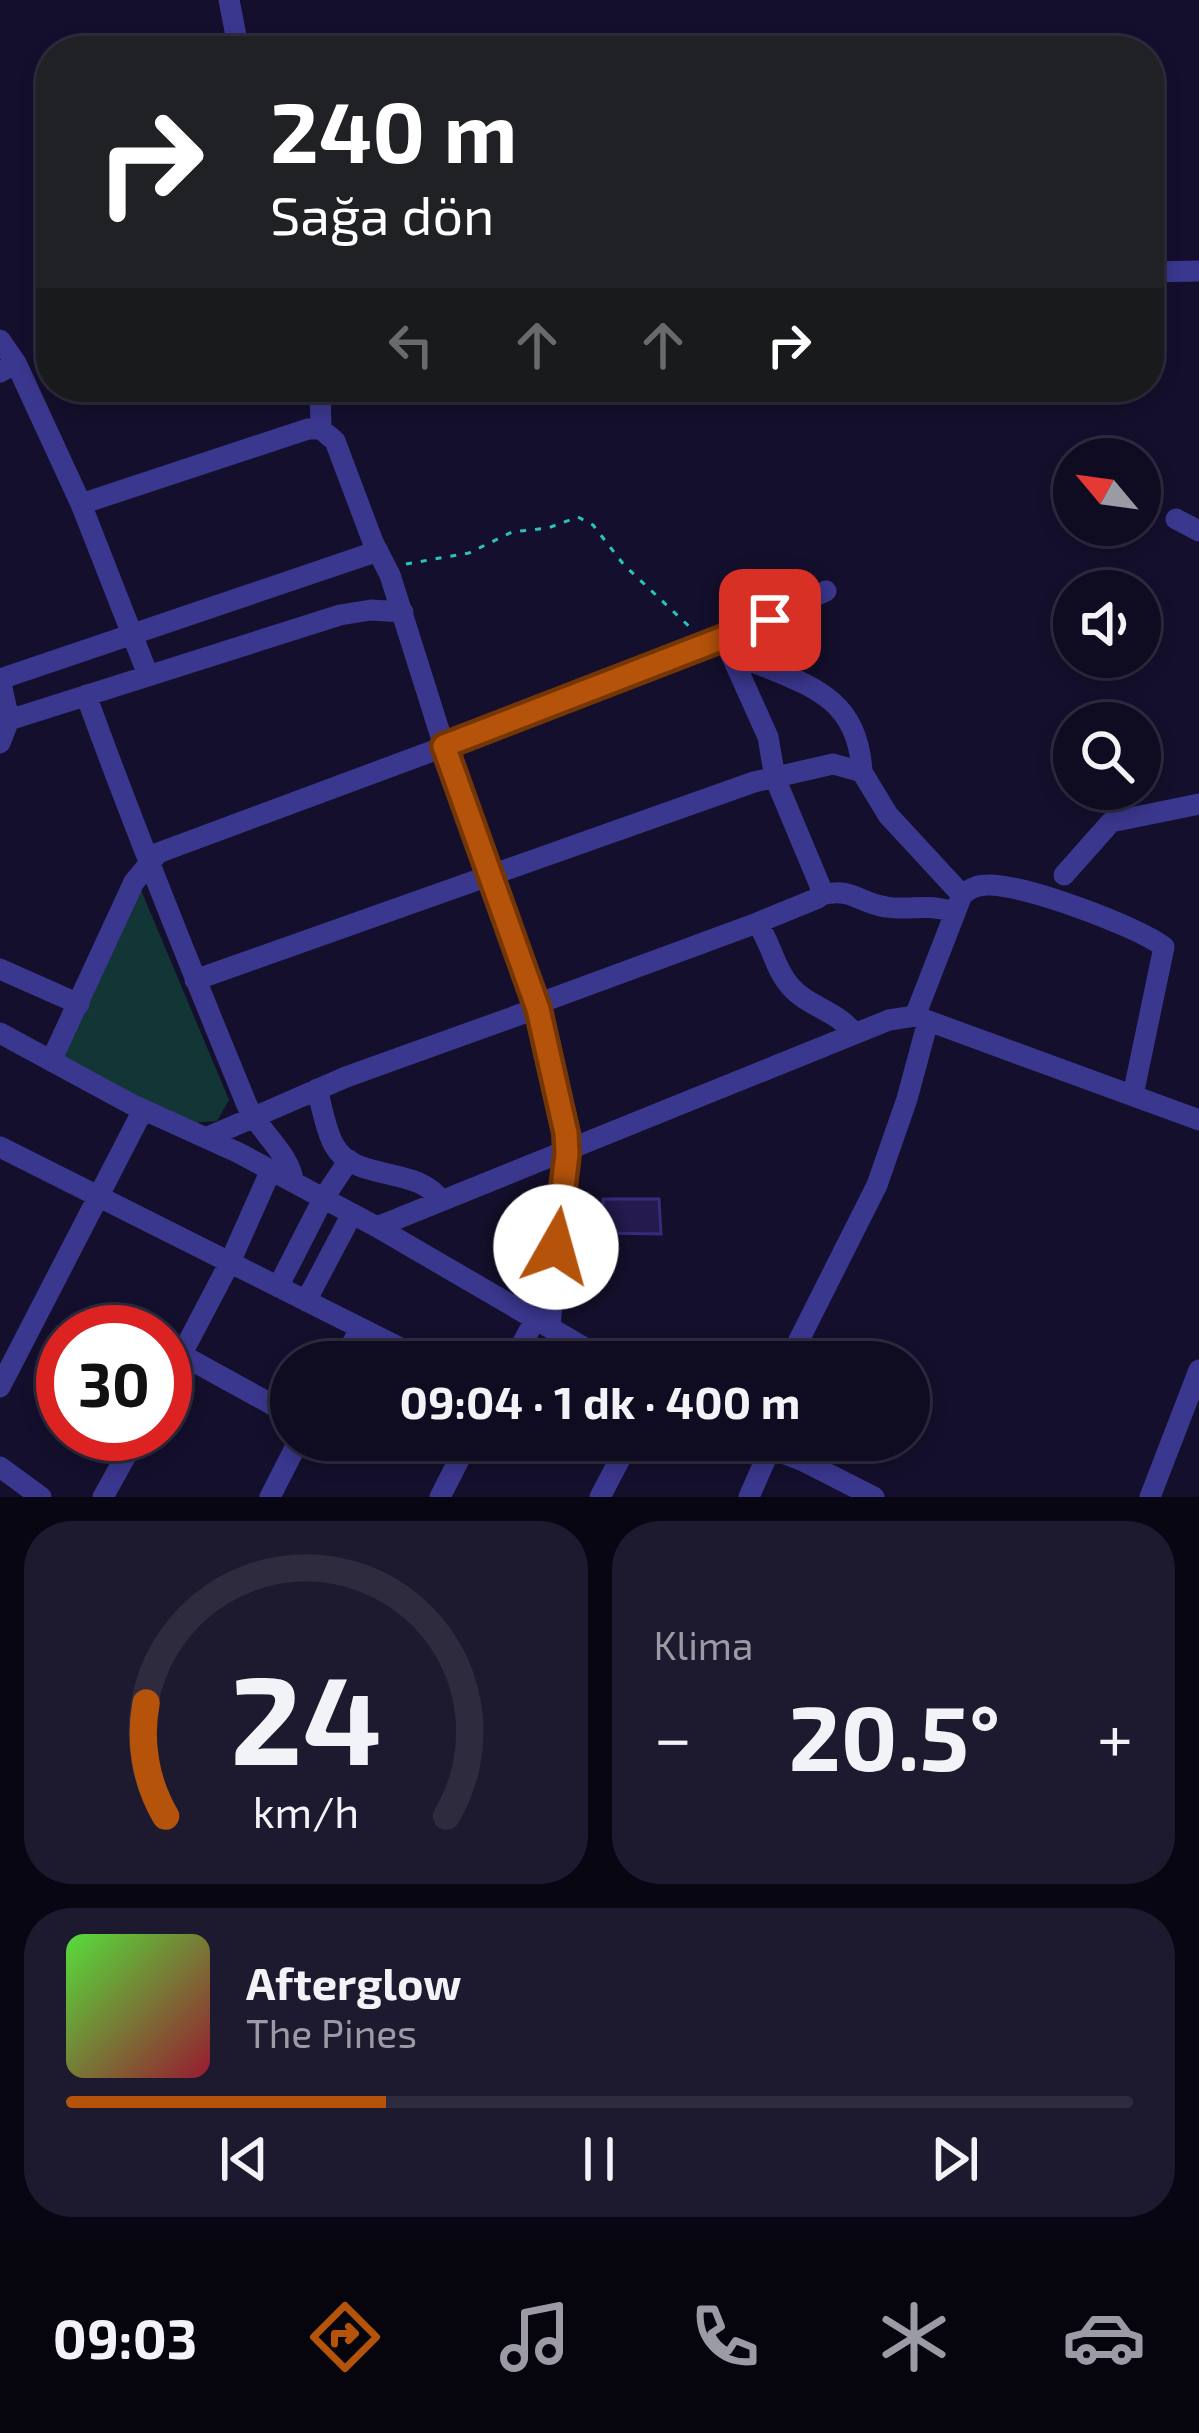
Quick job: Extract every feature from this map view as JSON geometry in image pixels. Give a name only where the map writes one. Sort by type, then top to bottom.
[{"type":"street","points":[[230,0],[236,36]]},
{"type":"street","points":[[1164,272],[1199,271]]},
{"type":"street","points":[[0,340],[8,368],[81,504],[148,675]]},
{"type":"street","points":[[320,402],[321,429]]},
{"type":"street","points":[[81,504],[308,429],[321,429],[335,441],[403,612],[444,746],[538,1006],[567,1150],[543,1322],[528,1341]]},
{"type":"street","points":[[1176,519],[1199,531]]},
{"type":"street","points":[[0,743],[9,720],[0,679],[382,559]]},
{"type":"street","points":[[51,1061],[134,882],[158,853],[721,647],[826,591]]},
{"type":"street","points":[[9,720],[340,615],[403,612]]},
{"type":"street","points":[[721,647],[831,698],[846,714],[861,746],[862,772],[888,814],[958,903]]},
{"type":"street","points":[[721,647],[768,737],[775,778],[821,895]]},
{"type":"street","points":[[86,695],[147,863],[253,1118],[290,1167],[293,1182]]},
{"type":"street","points":[[195,980],[490,872],[775,778],[833,764],[862,772]]},
{"type":"street","points":[[1064,875],[1111,822],[1199,804]]},
{"type":"street","points":[[206,1138],[317,1089],[841,891],[882,907],[958,903],[983,885],[1016,889],[1162,944],[1165,956],[1133,1095]]},
{"type":"street","points":[[799,1341],[877,1185],[907,1099],[922,1019],[958,903]]},
{"type":"street","points":[[758,923],[785,981],[842,1018],[854,1033]]},
{"type":"street","points":[[0,969],[79,1004]]},
{"type":"street","points":[[377,1227],[889,1020],[922,1019],[1199,1120]]},
{"type":"street","points":[[0,1033],[143,1110],[271,1170],[574,1341]]},
{"type":"street","points":[[317,1089],[334,1144],[349,1160],[428,1188],[441,1201]]},
{"type":"street","points":[[0,1387],[143,1110]]},
{"type":"street","points":[[0,1147],[385,1341]]},
{"type":"street","points":[[278,1287],[323,1198],[349,1160]]},
{"type":"street","points":[[192,1336],[271,1170]]},
{"type":"street","points":[[306,1301],[352,1214]]},
{"type":"street","points":[[353,1341],[360,1329]]},
{"type":"street","points":[[192,1361],[270,1403]]},
{"type":"street","points":[[1150,1497],[1199,1370]]},
{"type":"street","points":[[104,1497],[123,1461]]},
{"type":"street","points":[[269,1497],[288,1461]]},
{"type":"street","points":[[440,1497],[458,1461]]},
{"type":"street","points":[[600,1497],[619,1461]]},
{"type":"street","points":[[749,1497],[760,1461]]},
{"type":"street","points":[[801,1461],[874,1497]]},
{"type":"street","points":[[0,1467],[41,1497]]},
{"type":"path","points":[[382,559],[469,553],[512,532],[584,518],[624,565],[721,647]]},
{"type":"green space","points":[[141,890],[229,1100],[217,1121],[190,1123],[60,1059]]},
{"type":"building","points":[[603,1199],[659,1199],[661,1234],[603,1233]]},
{"type":"route","points":[[556,1247],[566,1133],[538,1009],[444,746],[770,620]]}]
